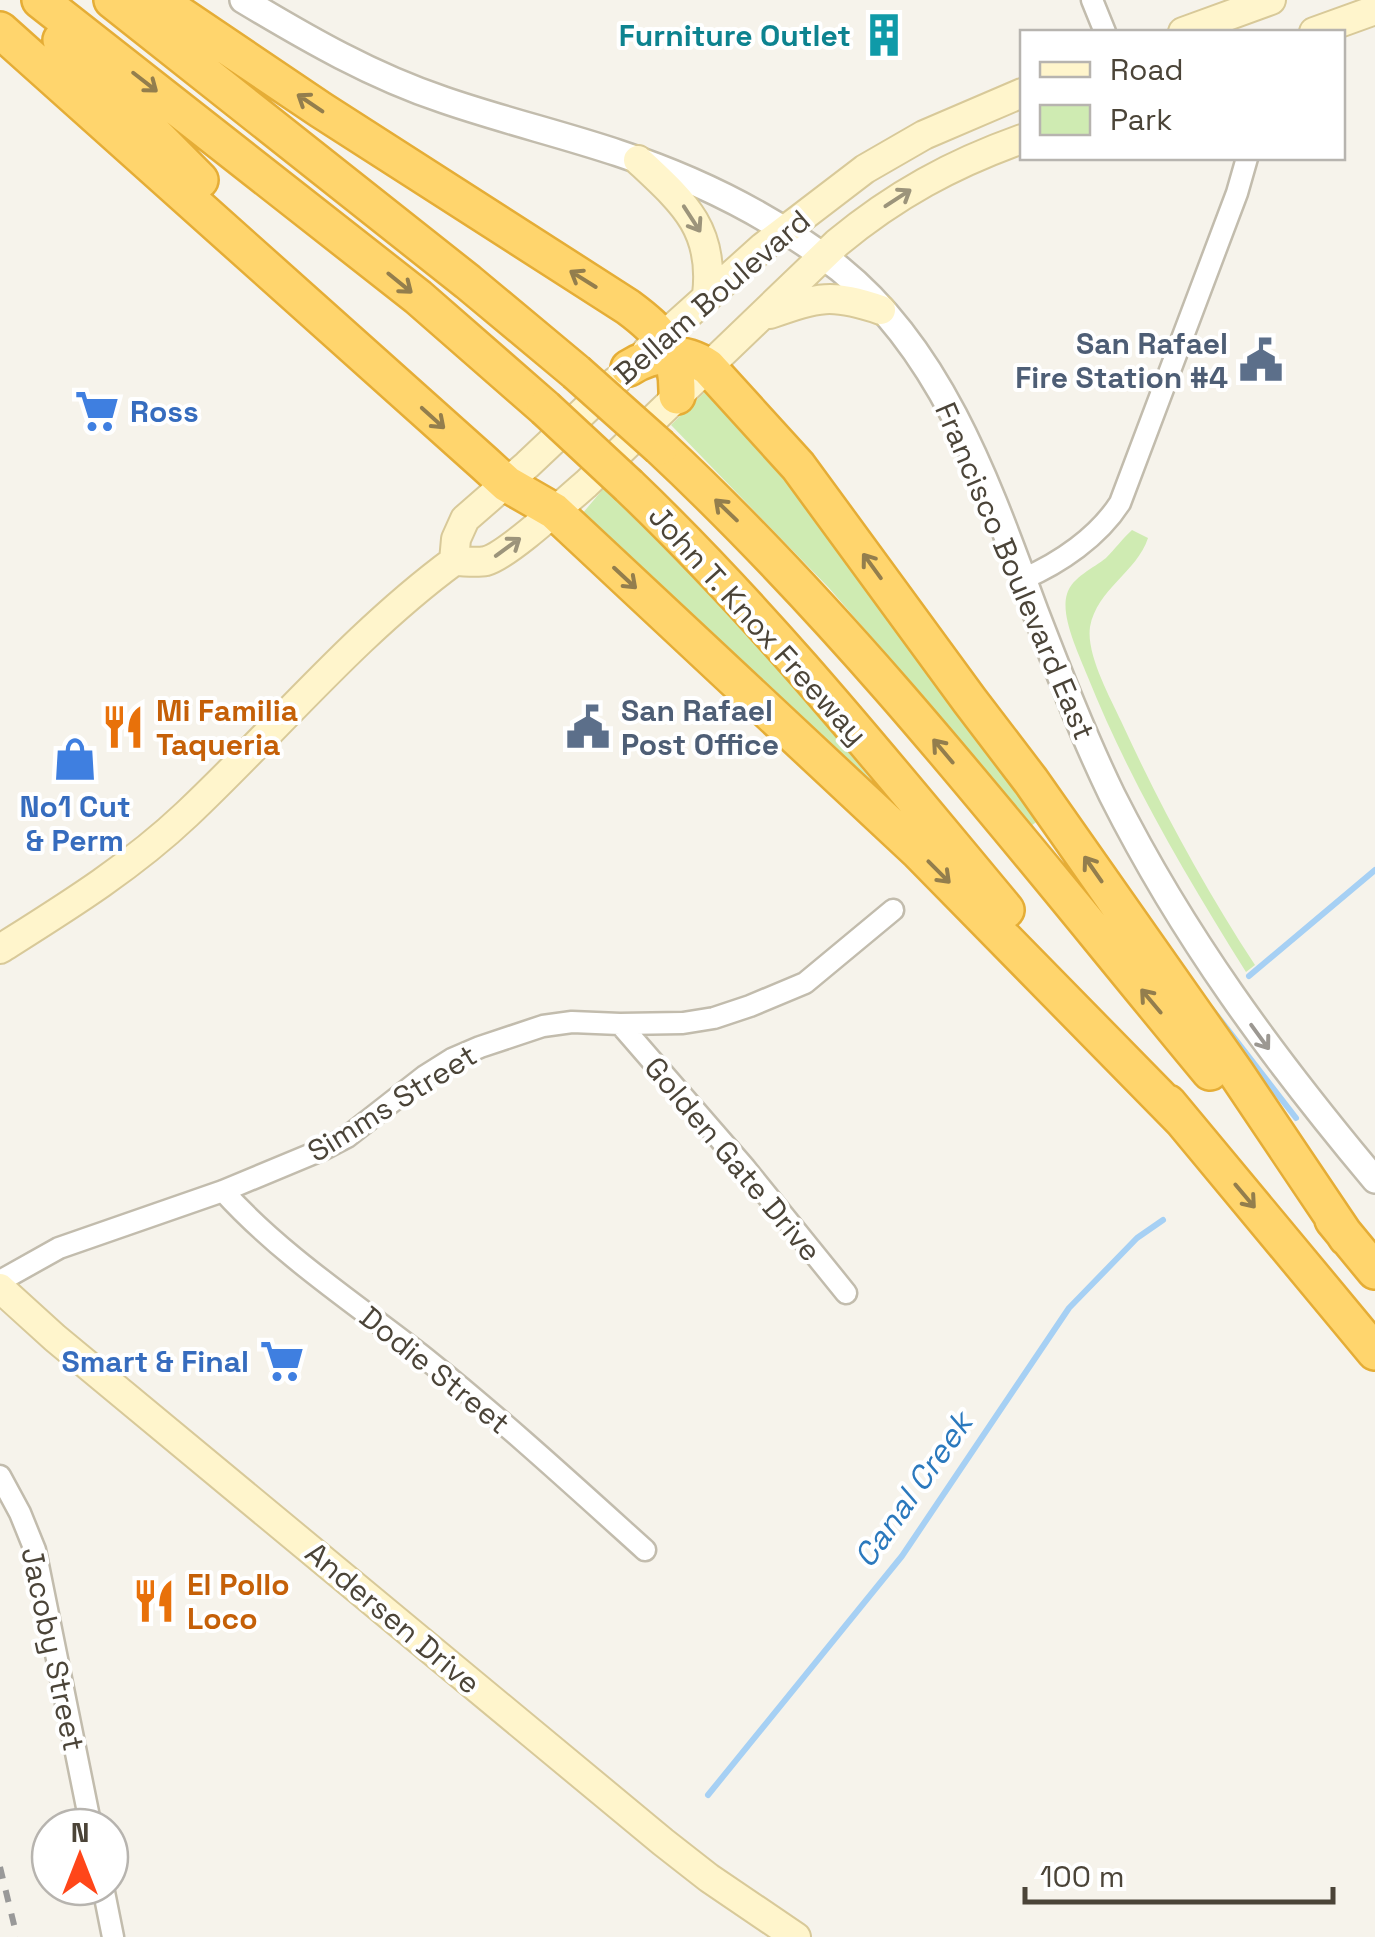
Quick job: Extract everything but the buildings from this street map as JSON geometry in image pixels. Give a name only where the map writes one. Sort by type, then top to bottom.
[{"type":"highway","points":[[22,0],[229,209],[309,305]]},
{"type":"highway","name":"John T. Knox Freeway","points":[[40,0],[406,288],[545,408],[716,572],[806,672],[1375,1352]]},
{"type":"highway","points":[[112,0],[576,372],[660,447],[768,553],[889,686],[1375,1271]]},
{"type":"highway","points":[[158,0],[362,137],[628,307],[667,345],[708,367],[798,466],[1031,781],[1348,1238]]},
{"type":"highway","points":[[0,30],[507,484],[554,511],[919,852],[1183,1121]]},
{"type":"highway","points":[[629,368],[667,345]]},
{"type":"highway","points":[[667,345],[677,379],[677,396]]},
{"type":"main road","points":[[1212,28],[1272,0]]},
{"type":"main road","points":[[1320,30],[1375,10]]},
{"type":"main road","name":"Bellam Boulevard","points":[[667,345],[707,295],[865,170],[949,123],[1020,95]]},
{"type":"main road","name":"Bellam Boulevard","points":[[454,560],[477,562],[496,556],[554,511],[865,221],[946,169],[1020,139]]},
{"type":"main road","points":[[638,160],[676,197],[704,239],[707,295]]},
{"type":"main road","points":[[760,318],[826,298],[854,301],[881,310]]},
{"type":"main road","name":"Bellam Boulevard","points":[[0,949],[77,900],[169,831],[371,631],[454,560],[456,539],[465,519],[629,368]]},
{"type":"main road","name":"Andersen Drive","points":[[0,1284],[55,1338],[663,1842],[796,1937]]},
{"type":"street","name":"Francisco Boulevard East","points":[[243,0],[385,78],[638,160],[701,186],[823,257],[881,310],[924,364],[954,416],[1091,751],[1168,897],[1260,1037],[1375,1180]]},
{"type":"street","points":[[1092,0],[1104,30]]},
{"type":"street","points":[[1023,580],[1090,537],[1120,503],[1238,193],[1246,160]]},
{"type":"street","name":"Simms Street","points":[[0,1284],[59,1248],[268,1174],[348,1136],[425,1076],[480,1046],[544,1026],[572,1022],[683,1023],[714,1018],[805,983],[893,910]]},
{"type":"street","name":"Golden Gate Drive","points":[[620,1024],[745,1168],[846,1293]]},
{"type":"street","name":"Dodie Street","points":[[223,1191],[253,1224],[425,1358],[645,1550]]},
{"type":"street","name":"Jacoby Street","points":[[0,1476],[35,1550],[87,1807]]},
{"type":"street","points":[[107,1907],[113,1937]]},
{"type":"green space","points":[[708,389],[789,478],[1044,816],[1031,826],[829,588],[671,425]]},
{"type":"green space","points":[[604,488],[752,636],[877,787],[868,794],[576,521]]},
{"type":"green space","points":[[1132,530],[1148,538],[1094,614],[1090,638],[1095,662],[1167,815],[1255,965],[1246,972],[1140,790],[1103,714],[1068,624],[1066,603],[1070,588]]},
{"type":"waterway","name":"Canal Creek","points":[[1249,976],[1375,870]]},
{"type":"waterway","name":"Canal Creek","points":[[1211,1008],[1296,1118]]},
{"type":"waterway","name":"Canal Creek","points":[[708,1795],[902,1556],[1069,1308],[1137,1238],[1163,1220]]},
{"type":"railway","points":[[0,1867],[17,1937]]},
{"type":"place","name":"Furniture Outlet","points":[[884,35]]},
{"type":"place","name":"San Rafael Fire Station #4","points":[[1261,360]]},
{"type":"place","name":"Ross","points":[[97,411]]},
{"type":"place","name":"Mi Familia Taqueria","points":[[123,727]]},
{"type":"place","name":"San Rafael Post Office","points":[[588,727]]},
{"type":"place","name":"No1 Cut & Perm","points":[[75,759]]},
{"type":"place","name":"Smart & Final","points":[[282,1361]]},
{"type":"place","name":"El Pollo Loco","points":[[154,1601]]}]
